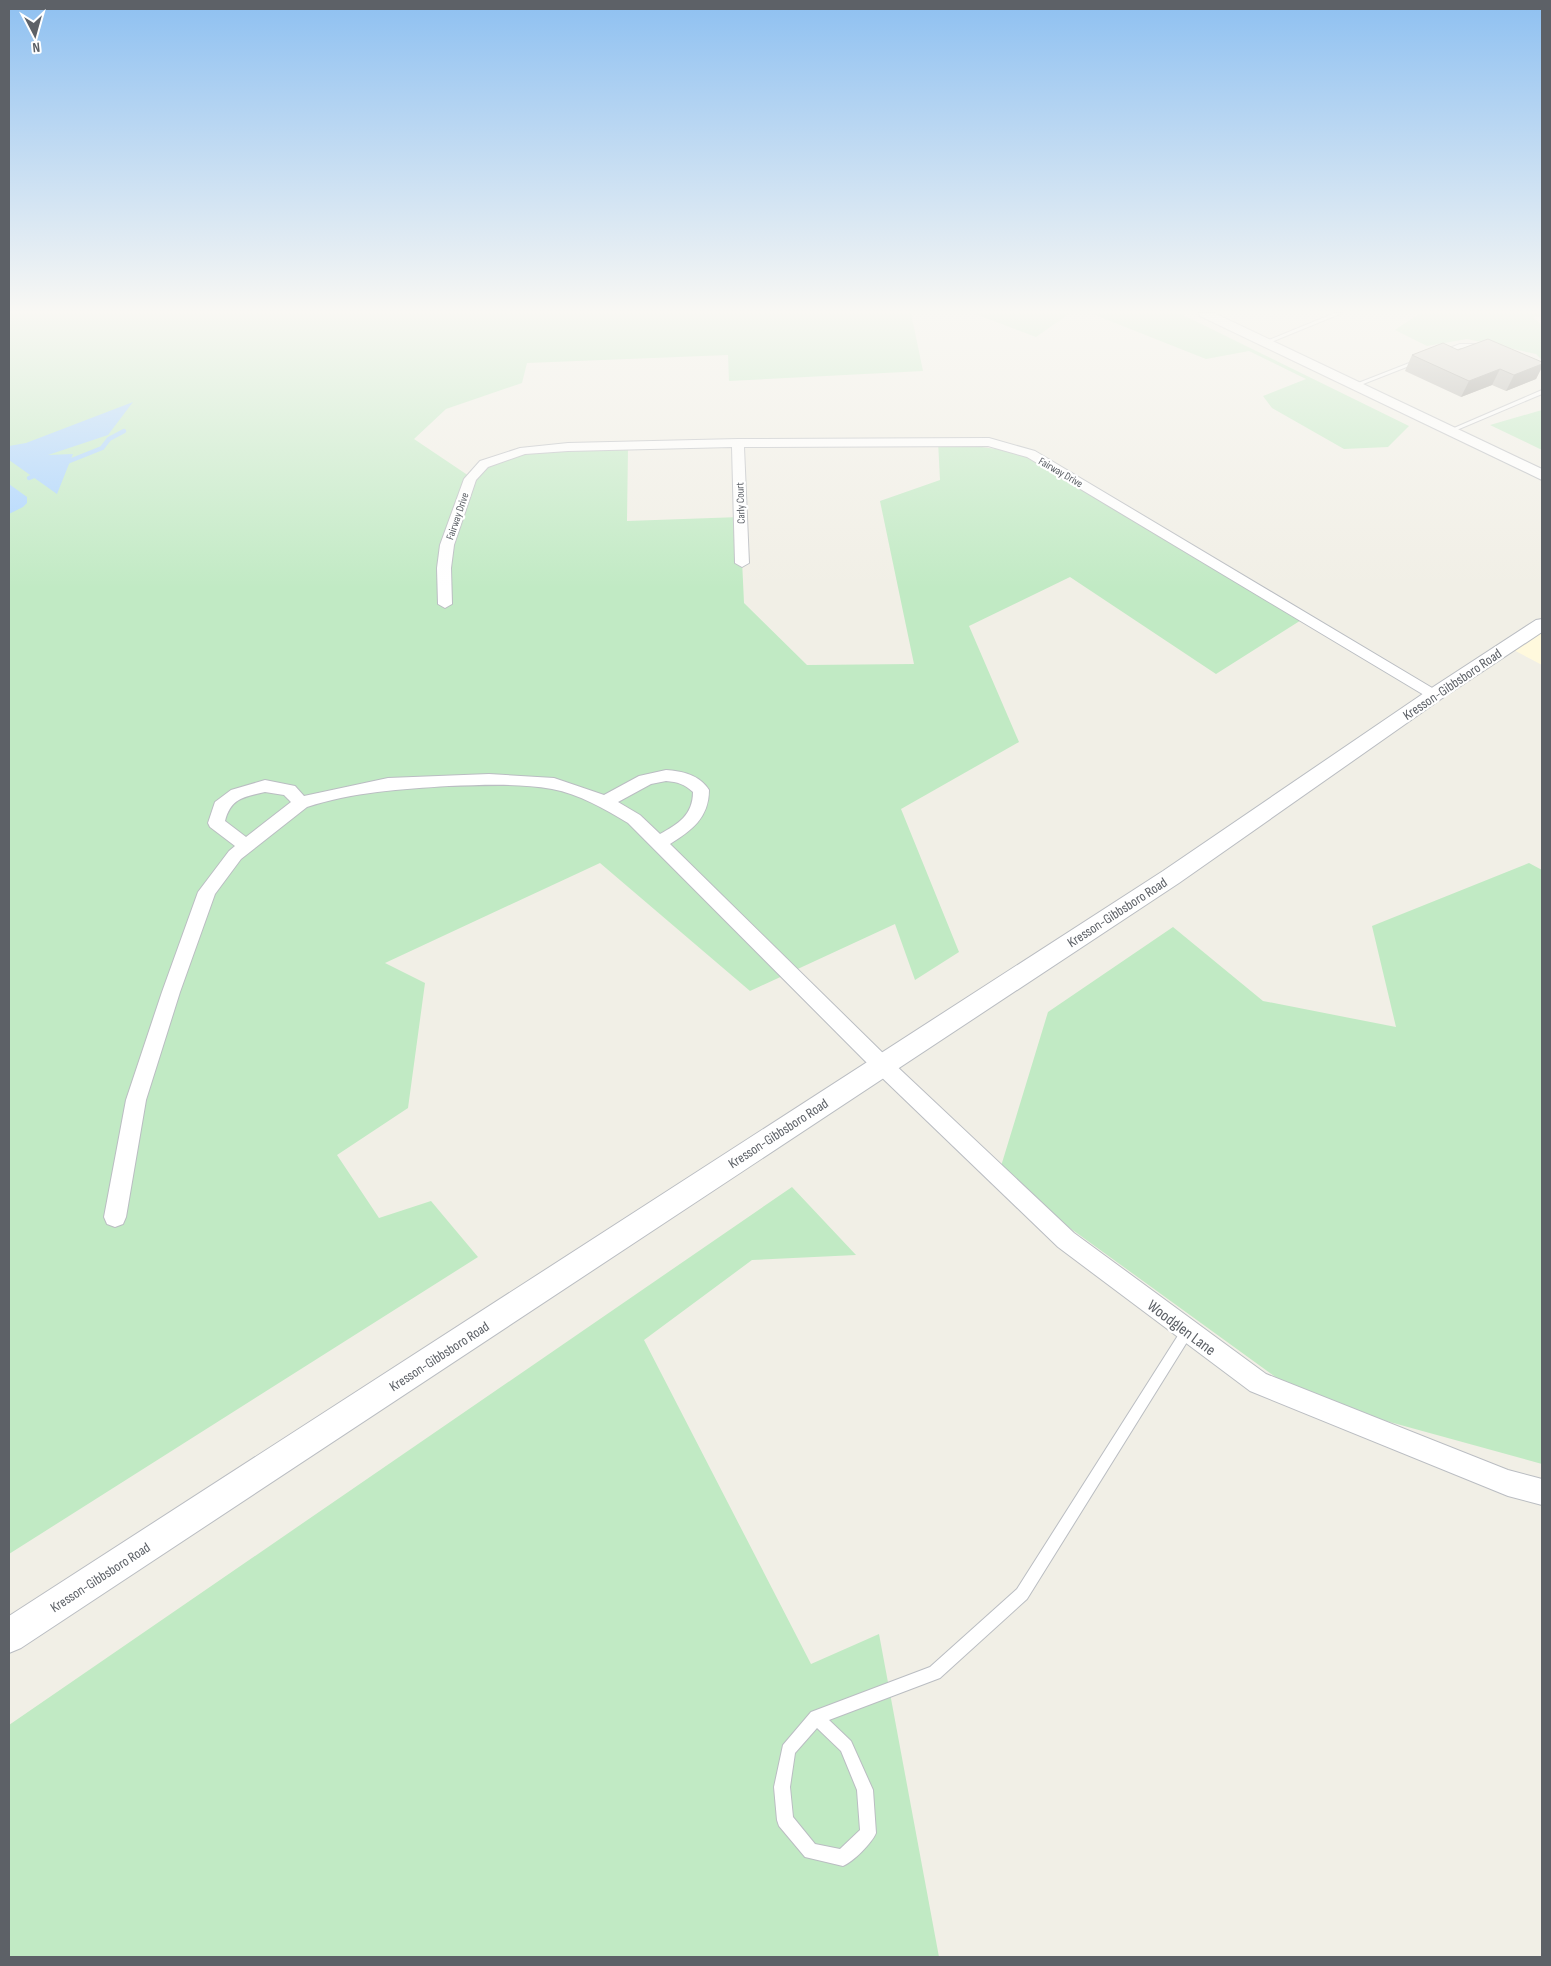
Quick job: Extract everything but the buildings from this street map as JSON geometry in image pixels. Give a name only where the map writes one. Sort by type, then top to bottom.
[{"type":"street","points":[[1397,405],[1542,475]]},
{"type":"street","name":"Fairway Drive","points":[[445,604],[444,568],[447,545],[470,479],[484,464],[536,449],[738,443],[989,442],[1005,445],[1031,454],[1434,695]]},
{"type":"street","name":"Carly Court","points":[[738,443],[742,563]]},
{"type":"street","name":"Kresson-Gibbsboro Road","points":[[9,1636],[1171,877],[1434,695],[1542,624]]},
{"type":"street","points":[[606,802],[647,778],[671,776],[688,780],[701,790],[702,801],[696,815],[681,829],[659,843]]},
{"type":"street","name":"Woodglen Lane","points":[[301,803],[316,798],[388,784],[489,779],[554,784],[606,802],[634,819],[882,1065],[1066,1240],[1258,1383],[1508,1483],[1542,1492]]},
{"type":"street","points":[[115,1216],[136,1100],[171,992],[207,892],[235,855],[301,803],[289,790],[264,786],[237,794],[221,806],[216,823],[246,846]]},
{"type":"lane","points":[[1450,430],[1511,405]]},
{"type":"lane","points":[[816,1717],[846,1746],[865,1790],[868,1833],[843,1858],[811,1851],[785,1820],[782,1787],[788,1750],[816,1717],[935,1673],[1022,1594],[1188,1330]]},
{"type":"shaded area","points":[[1542,624],[1542,665],[1508,647]]},
{"type":"green space","points":[[9,405],[458,405],[446,409],[414,439],[469,476],[521,453],[628,448],[627,521],[740,517],[744,603],[807,665],[914,664],[880,501],[940,480],[938,441],[1033,454],[1306,617],[1216,674],[1070,577],[969,626],[1019,742],[901,809],[959,952],[915,980],[895,924],[750,991],[600,863],[385,963],[425,983],[408,1108],[337,1155],[379,1218],[431,1201],[478,1257],[9,1554]]},
{"type":"green space","points":[[1270,405],[1366,405],[1409,426],[1388,447],[1344,449],[1272,408]]},
{"type":"green space","points":[[1542,410],[1542,450],[1490,425]]},
{"type":"green space","points":[[1529,863],[1542,870],[1542,1464],[1306,1399],[998,1176],[1048,1012],[1173,927],[1263,1001],[1396,1027],[1372,926]]},
{"type":"green space","points":[[792,1187],[856,1255],[752,1260],[644,1340],[811,1664],[879,1634],[939,1957],[9,1957],[9,1725]]},
{"type":"water","points":[[126,405],[131,405],[108,435],[48,455],[73,454],[57,494],[9,460],[9,446],[26,443]]},
{"type":"water","points":[[9,484],[27,497],[27,503],[9,514]]},
{"type":"waterway","points":[[62,464],[102,448],[109,439],[124,431]]},
{"type":"waterway","points":[[29,478],[41,473]]}]
